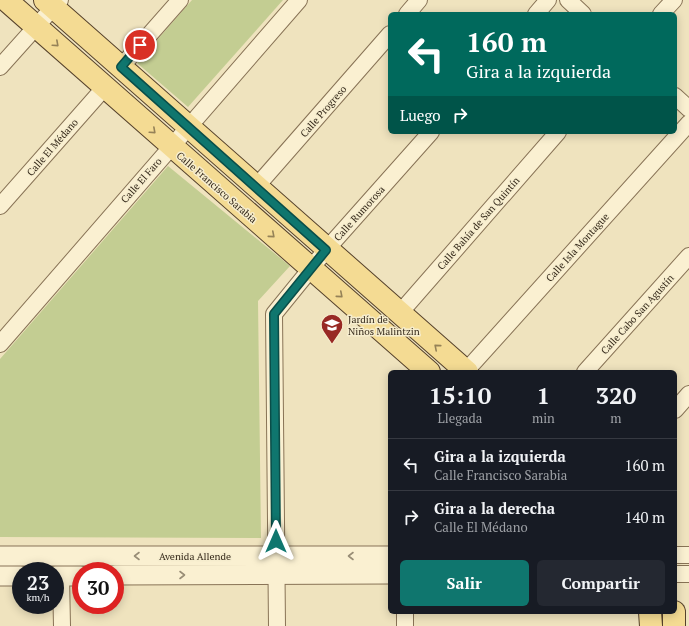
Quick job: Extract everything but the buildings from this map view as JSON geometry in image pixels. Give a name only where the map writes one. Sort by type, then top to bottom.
[{"type":"main road","name":"Calle Francisco Sarabia","points":[[6,0],[310,269],[427,370]]},
{"type":"main road","points":[[53,2],[121,67],[256,188],[464,370]]},
{"type":"main road","points":[[650,614],[651,626]]},
{"type":"main road","points":[[674,614],[674,626]]},
{"type":"street","points":[[121,67],[180,0]]},
{"type":"street","name":"Calle El Faro","points":[[0,344],[299,0]]},
{"type":"street","points":[[409,12],[419,0]]},
{"type":"street","points":[[538,12],[548,0]]},
{"type":"street","points":[[568,0],[581,12]]},
{"type":"street","points":[[663,12],[674,0]]},
{"type":"street","points":[[0,67],[36,26],[53,2]]},
{"type":"street","name":"Calle Progreso","points":[[256,188],[388,36]]},
{"type":"street","name":"Calle El Médano","points":[[0,206],[105,87]]},
{"type":"street","points":[[677,98],[689,109]]},
{"type":"street","name":"Calle Isla Montague","points":[[468,370],[689,123]]},
{"type":"street","name":"Calle Rumorosa","points":[[277,626],[274,314],[326,250],[429,134]]},
{"type":"street","name":"Calle Bahía de San Quintín","points":[[399,314],[556,134]]},
{"type":"street","name":"Calle Cabo San Agustín","points":[[587,370],[689,256]]},
{"type":"street","points":[[677,408],[689,394]]},
{"type":"street","points":[[677,555],[689,554]]},
{"type":"street","name":"Avenida Allende","points":[[0,556],[276,565],[388,574]]},
{"type":"street","name":"Avenida Allende","points":[[124,574],[388,556]]},
{"type":"street","points":[[677,574],[689,574]]},
{"type":"street","points":[[0,576],[12,576]]},
{"type":"street","points":[[61,614],[62,626]]},
{"type":"street","points":[[405,614],[405,626]]},
{"type":"green space","points":[[192,0],[283,0],[188,107],[137,63]]},
{"type":"green space","points":[[168,166],[290,266],[258,301],[261,538],[0,537],[0,359]]},
{"type":"place","name":"Jardín de Niños Malintzin","points":[[332,344]]},
{"type":"route","points":[[140,45],[121,67],[326,250],[274,314],[276,541]]}]
